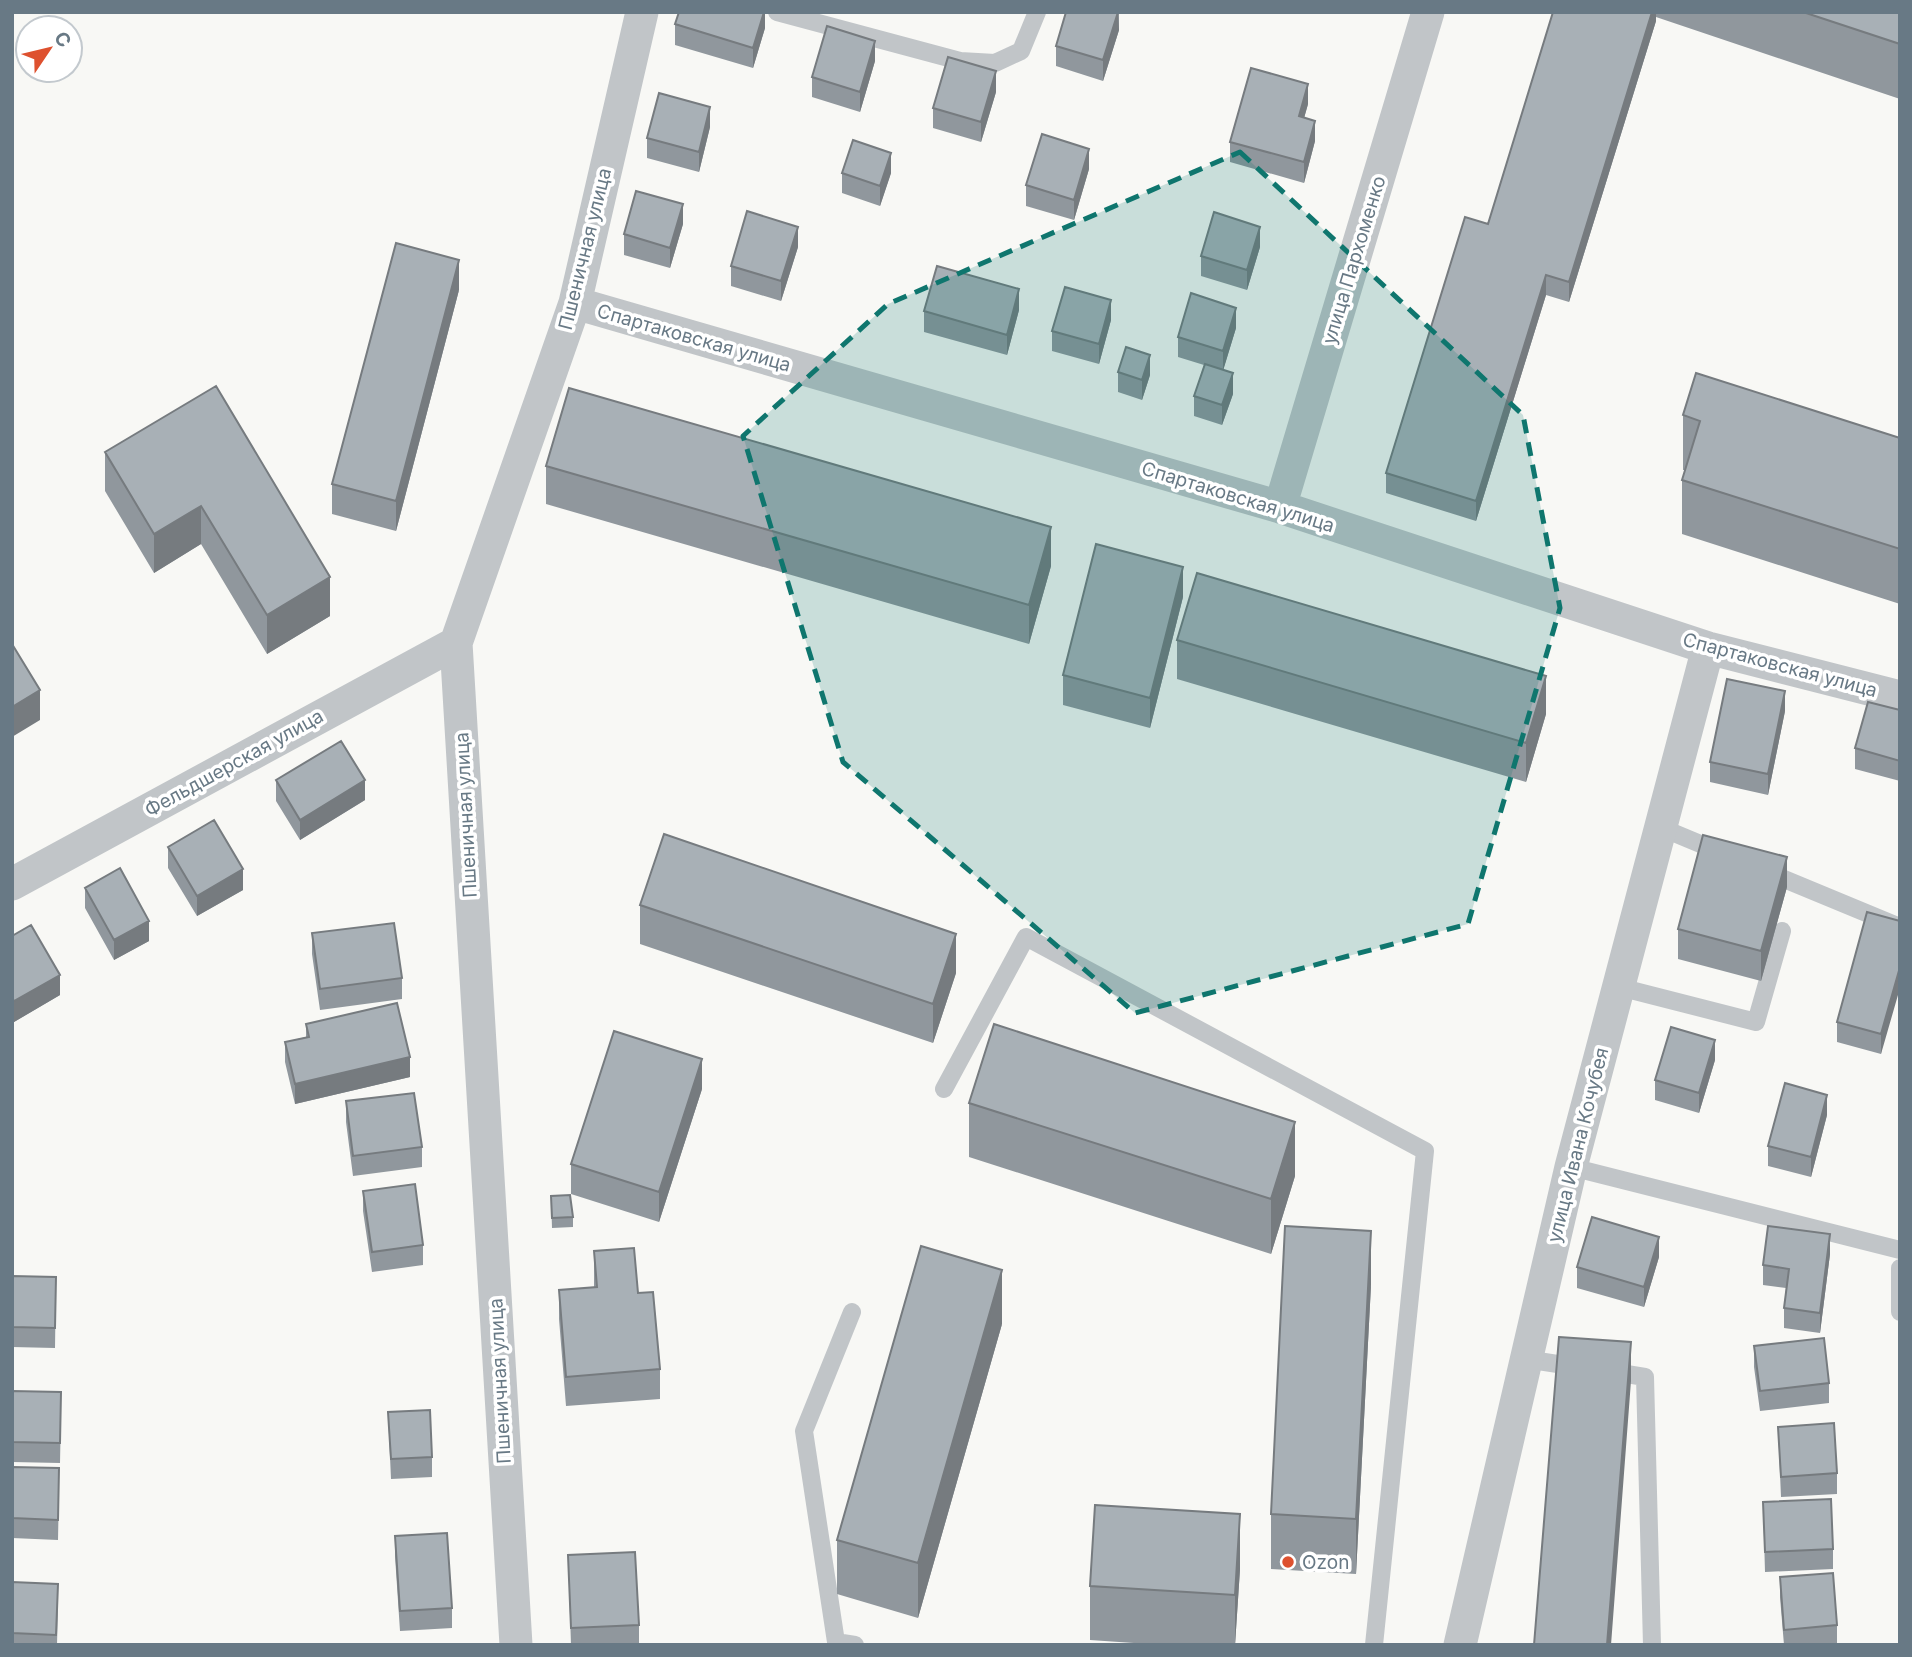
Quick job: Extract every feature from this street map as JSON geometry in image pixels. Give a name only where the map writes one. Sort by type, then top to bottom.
[{"type":"street","name":"Пшеничная улица","points":[[516,1645],[456,643],[575,303],[642,12]]},
{"type":"street","name":"улица Пархоменко","points":[[1280,507],[1428,12]]},
{"type":"street","name":"Спартаковская улица","points":[[575,303],[1280,507],[1708,648],[1900,697]]},
{"type":"street","name":"Фельдшерская улица","points":[[12,884],[456,643]]},
{"type":"street","name":"улица Ивана Кочубея","points":[[1460,1645],[1571,1167],[1708,648]]},
{"type":"lane","points":[[777,12],[960,61],[995,63],[1021,51],[1038,12]]},
{"type":"lane","points":[[1662,828],[1900,927]]},
{"type":"lane","points":[[1619,987],[1756,1022],[1782,931]]},
{"type":"lane","points":[[944,1088],[1026,937],[1425,1151],[1374,1645]]},
{"type":"lane","points":[[1571,1167],[1900,1250]]},
{"type":"lane","points":[[1900,1268],[1900,1312]]},
{"type":"lane","points":[[852,1312],[804,1432],[836,1642],[855,1645]]},
{"type":"lane","points":[[1525,1359],[1645,1377],[1651,1645]]},
{"type":"highlighted area","points":[[1240,152],[1523,415],[1560,608],[1468,924],[1135,1013],[843,762],[743,436],[888,304]]},
{"type":"building","points":[[679,12],[764,12],[753,48],[675,24]]},
{"type":"building","points":[[1066,12],[1118,12],[1103,60],[1056,46]]},
{"type":"building","points":[[1553,12],[1652,12],[1569,282],[1546,275],[1476,501],[1386,473],[1465,217],[1488,224]]},
{"type":"building","points":[[1803,12],[1900,12],[1900,44]]},
{"type":"building","points":[[827,26],[875,41],[860,92],[812,77]]},
{"type":"building","points":[[948,57],[996,71],[981,122],[933,108]]},
{"type":"building","points":[[1251,68],[1308,84],[1299,116],[1315,121],[1304,162],[1230,142]]},
{"type":"building","points":[[659,93],[710,107],[699,152],[647,138]]},
{"type":"building","points":[[1042,134],[1089,149],[1074,200],[1026,185]]},
{"type":"building","points":[[853,140],[891,153],[880,186],[842,173]]},
{"type":"building","points":[[636,191],[683,204],[670,248],[624,234]]},
{"type":"building","points":[[747,211],[798,227],[781,281],[731,266]]},
{"type":"building","points":[[1214,212],[1260,227],[1247,270],[1201,256]]},
{"type":"building","points":[[396,243],[459,260],[396,501],[332,484]]},
{"type":"building","points":[[937,266],[1019,289],[1007,335],[924,311]]},
{"type":"building","points":[[1065,287],[1111,300],[1099,344],[1052,331]]},
{"type":"building","points":[[1191,293],[1236,308],[1223,351],[1178,337]]},
{"type":"building","points":[[1126,347],[1150,355],[1142,380],[1118,372]]},
{"type":"building","points":[[1205,364],[1233,373],[1222,405],[1194,396]]},
{"type":"building","points":[[1696,373],[1900,438],[1900,549],[1682,480],[1700,421],[1683,415]]},
{"type":"building","points":[[216,386],[330,577],[267,615],[201,506],[154,534],[105,452]]},
{"type":"building","points":[[569,388],[1051,527],[1029,605],[546,466]]},
{"type":"building","points":[[1096,544],[1183,567],[1150,698],[1063,675]]},
{"type":"building","points":[[1197,573],[1546,676],[1526,743],[1177,640]]},
{"type":"building","points":[[12,644],[40,690],[12,707]]},
{"type":"building","points":[[1727,679],[1785,691],[1768,774],[1710,762]]},
{"type":"building","points":[[1868,702],[1900,710],[1900,761],[1855,748]]},
{"type":"building","points":[[341,741],[365,780],[300,820],[276,780]]},
{"type":"building","points":[[214,820],[243,869],[197,896],[168,847]]},
{"type":"building","points":[[664,834],[956,934],[933,1004],[640,905]]},
{"type":"building","points":[[1703,835],[1787,857],[1761,951],[1678,929]]},
{"type":"building","points":[[120,868],[149,921],[114,940],[85,888]]},
{"type":"building","points":[[1867,912],[1900,921],[1900,967],[1881,1034],[1837,1022]]},
{"type":"building","points":[[394,923],[402,978],[320,989],[312,933]]},
{"type":"building","points":[[31,925],[60,975],[14,1001],[12,936]]},
{"type":"building","points":[[397,1003],[410,1057],[295,1084],[285,1042],[309,1037],[306,1024]]},
{"type":"building","points":[[994,1024],[1295,1122],[1271,1199],[969,1103]]},
{"type":"building","points":[[1671,1027],[1715,1040],[1699,1093],[1655,1080]]},
{"type":"building","points":[[614,1031],[702,1059],[659,1192],[571,1164]]},
{"type":"building","points":[[1785,1083],[1827,1095],[1811,1157],[1768,1146]]},
{"type":"building","points":[[414,1093],[422,1147],[353,1156],[346,1101]]},
{"type":"building","points":[[415,1184],[423,1245],[372,1252],[363,1191]]},
{"type":"building","points":[[570,1195],[573,1217],[552,1218],[551,1196]]},
{"type":"building","points":[[1592,1217],[1659,1237],[1644,1287],[1577,1267]]},
{"type":"building","points":[[1285,1226],[1371,1231],[1356,1519],[1271,1514]]},
{"type":"building","points":[[1768,1226],[1830,1234],[1820,1313],[1784,1308],[1789,1269],[1763,1265]]},
{"type":"building","points":[[921,1246],[1002,1270],[918,1563],[837,1540]]},
{"type":"building","points":[[634,1248],[638,1293],[653,1292],[660,1369],[566,1377],[559,1290],[597,1287],[594,1251]]},
{"type":"building","points":[[12,1276],[56,1277],[55,1328],[12,1327]]},
{"type":"building","points":[[1559,1337],[1631,1342],[1607,1645],[1534,1645]]},
{"type":"building","points":[[1824,1338],[1829,1383],[1760,1391],[1754,1346]]},
{"type":"building","points":[[12,1391],[61,1392],[60,1443],[12,1442]]},
{"type":"building","points":[[430,1410],[432,1457],[391,1459],[388,1412]]},
{"type":"building","points":[[1834,1423],[1837,1473],[1781,1477],[1778,1427]]},
{"type":"building","points":[[12,1467],[59,1468],[58,1520],[12,1518]]},
{"type":"building","points":[[1831,1499],[1833,1549],[1765,1552],[1763,1502]]},
{"type":"building","points":[[1095,1505],[1240,1514],[1235,1595],[1090,1586]]},
{"type":"building","points":[[447,1533],[452,1608],[400,1611],[395,1536]]},
{"type":"building","points":[[635,1552],[639,1625],[571,1628],[568,1555]]},
{"type":"building","points":[[1833,1573],[1837,1625],[1784,1630],[1780,1577]]},
{"type":"building","points":[[12,1582],[58,1584],[56,1635],[12,1633]]},
{"type":"place","name":"Ozon","points":[[1288,1562]]}]
